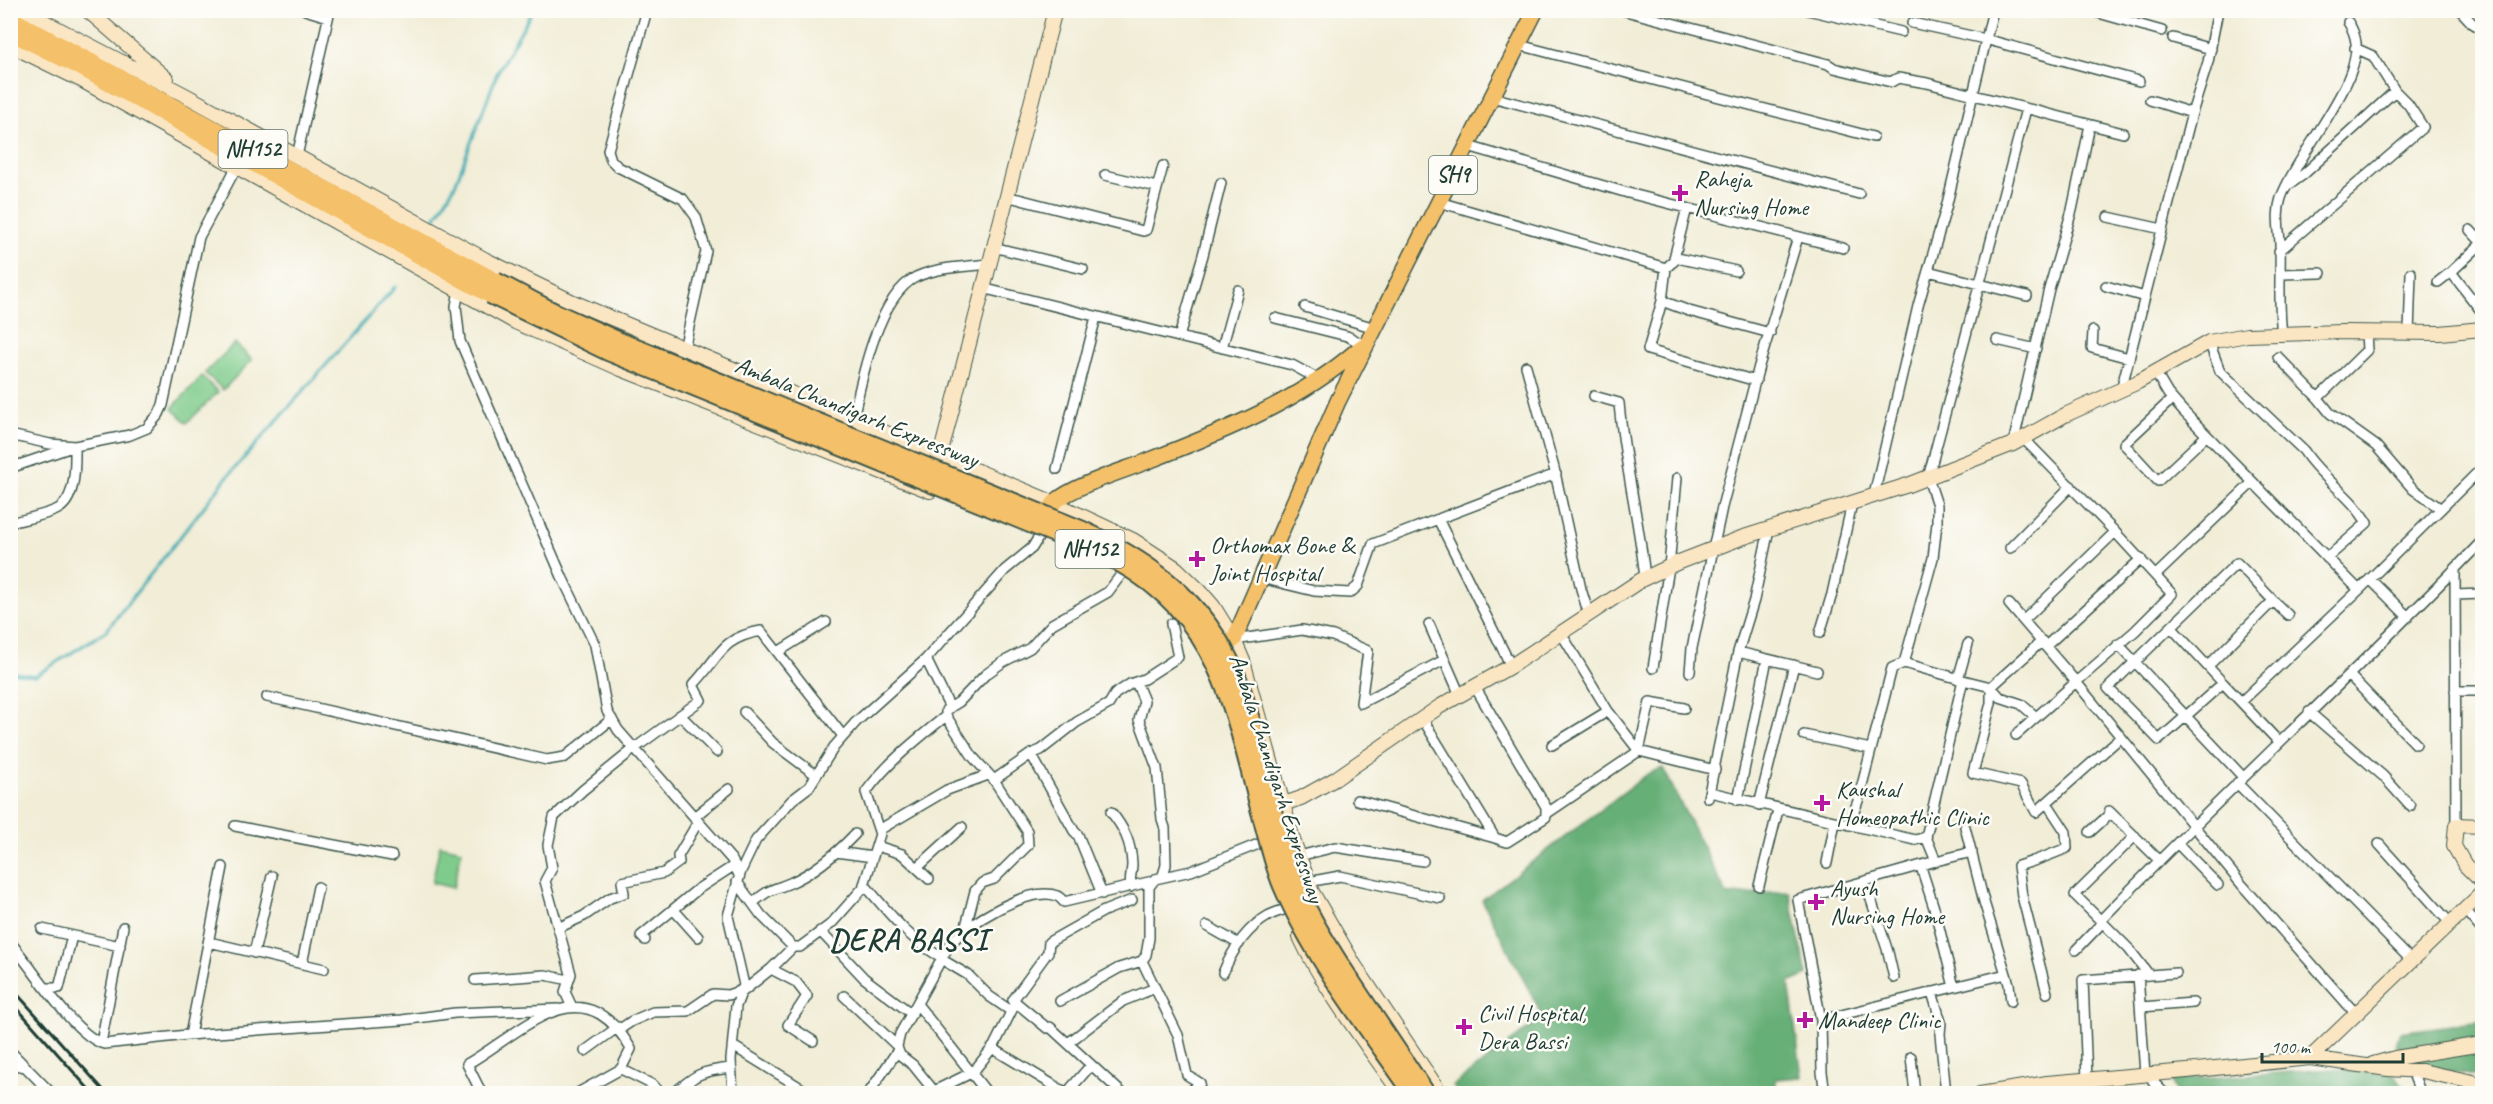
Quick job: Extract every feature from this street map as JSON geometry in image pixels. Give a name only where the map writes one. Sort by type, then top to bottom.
[{"type":"highway","name":"Ambala Chandigarh Expressway","points":[[10,18],[483,266],[493,288],[616,356],[1086,547],[1121,563],[1158,589],[1178,608],[1197,632],[1226,686],[1281,884],[1300,925],[1413,1094]]},
{"type":"highway","name":"Ambala Chandigarh Expressway","points":[[10,32],[76,65],[460,286],[493,288],[1083,530],[1128,553],[1174,584],[1210,626],[1238,680],[1247,706],[1280,837],[1295,882],[1318,928],[1427,1094]]},
{"type":"main road","name":"SH9","points":[[1234,640],[1338,401],[1536,10]]},
{"type":"main road","name":"SH9","points":[[1054,503],[1073,491],[1191,444],[1270,408],[1337,368],[1369,337]]},
{"type":"main road","points":[[1040,535],[1054,503]]},
{"type":"main road","points":[[1205,659],[1234,640]]},
{"type":"street","points":[[22,10],[297,156],[483,266],[1054,503],[1133,540],[1176,568],[1213,606],[1234,640],[1245,665],[1308,882],[1332,929],[1355,966],[1441,1094]]},
{"type":"street","points":[[87,10],[98,22],[187,96]]},
{"type":"street","points":[[297,156],[329,14],[305,10]]},
{"type":"street","points":[[646,10],[608,150],[611,160],[618,168],[683,199],[696,217],[706,251],[684,349]]},
{"type":"street","points":[[940,456],[1055,10]]},
{"type":"street","points":[[1622,10],[1828,64],[1853,73],[1891,82],[1898,78],[1927,83],[2123,133]]},
{"type":"street","points":[[1808,10],[1901,32]]},
{"type":"street","points":[[1874,495],[1881,455],[1946,208],[1993,10]]},
{"type":"street","points":[[2088,10],[2162,31]]},
{"type":"street","points":[[2121,390],[2192,113],[2211,49],[2218,10]]},
{"type":"street","points":[[2460,10],[2472,23],[2482,29]]},
{"type":"street","points":[[2282,334],[2277,220],[2281,198],[2315,136],[2329,116],[2353,64],[2354,33],[2348,21]]},
{"type":"street","points":[[86,44],[98,22]]},
{"type":"street","points":[[1912,23],[1985,39],[2139,81]]},
{"type":"street","points":[[2173,38],[2211,49]]},
{"type":"street","points":[[10,45],[81,80],[236,168],[460,286],[515,322],[621,369],[874,471],[963,502],[1122,572],[1168,608],[1205,659],[1222,695],[1261,843],[1286,909],[1317,971],[1401,1094]]},
{"type":"street","points":[[1519,45],[1873,137]]},
{"type":"street","points":[[2279,251],[2423,127],[2408,104],[2395,91],[2373,56],[2355,48]]},
{"type":"street","points":[[2288,186],[2395,91]]},
{"type":"street","points":[[1492,98],[1859,194]]},
{"type":"street","points":[[2150,100],[2192,113]]},
{"type":"street","points":[[1904,663],[1933,558],[1937,506],[1928,478],[2026,109]]},
{"type":"street","points":[[2016,735],[2172,594],[2156,574],[2070,486],[2018,441],[2016,421],[2036,349],[2049,289],[2072,210],[2090,125]]},
{"type":"street","points":[[1468,146],[1687,208],[1843,248]]},
{"type":"street","points":[[1006,196],[1143,231],[1146,230],[1163,166]]},
{"type":"street","points":[[10,468],[75,446],[138,433],[147,428],[159,414],[163,405],[199,237],[236,168]]},
{"type":"street","points":[[1105,175],[1157,188]]},
{"type":"street","points":[[1179,337],[1221,183]]},
{"type":"street","points":[[1439,202],[1670,265]]},
{"type":"street","points":[[1687,208],[1648,350],[1756,381]]},
{"type":"street","points":[[2108,217],[2162,230]]},
{"type":"street","points":[[2438,282],[2482,243],[2470,230]]},
{"type":"street","points":[[1690,672],[1692,648],[1713,549],[1756,381],[1798,237]]},
{"type":"street","points":[[993,247],[1083,269]]},
{"type":"street","points":[[1670,265],[1677,258],[1683,258],[1736,271]]},
{"type":"street","points":[[853,419],[861,379],[877,330],[900,289],[914,278],[937,269],[988,264]]},
{"type":"street","points":[[1928,271],[2027,296]]},
{"type":"street","points":[[2451,272],[2482,312]]},
{"type":"street","points":[[2280,274],[2321,273]]},
{"type":"street","points":[[2409,334],[2411,273]]},
{"type":"street","points":[[2106,285],[2145,297]]},
{"type":"street","points":[[460,286],[456,306],[460,341],[563,579],[595,645],[607,711],[737,874],[761,915],[793,947],[800,947],[852,903],[864,884],[877,846],[879,830],[866,792],[909,746],[1003,662],[1030,648],[1052,624],[1108,592],[1122,572]]},
{"type":"street","points":[[982,288],[1292,365],[1318,379]]},
{"type":"street","points":[[1222,348],[1238,290]]},
{"type":"street","points":[[1662,301],[1689,311],[1770,333]]},
{"type":"street","points":[[1305,307],[1369,337]]},
{"type":"street","points":[[1057,469],[1096,316]]},
{"type":"street","points":[[1275,318],[1347,336],[1369,337]]},
{"type":"street","points":[[1253,815],[1317,790],[1422,718],[1511,666],[1645,578],[1713,549],[1928,478],[2018,441],[2065,415],[2121,390],[2209,342],[2247,335],[2409,334],[2482,329]]},
{"type":"street","points":[[2093,331],[2092,348],[2129,358]]},
{"type":"street","points":[[2318,398],[2367,350],[2366,333]]},
{"type":"street","points":[[1997,339],[2036,349]]},
{"type":"street","points":[[2209,342],[2220,371],[2304,451],[2367,523],[2327,558]]},
{"type":"street","points":[[2278,357],[2330,413],[2376,446],[2413,489],[2441,509]]},
{"type":"street","points":[[1526,366],[1556,474],[1581,589],[1589,615]]},
{"type":"street","points":[[2155,372],[2172,399],[2359,590]]},
{"type":"street","points":[[1594,396],[1619,403],[1626,465],[1640,537],[1645,578]]},
{"type":"street","points":[[2172,399],[2124,444],[2158,482],[2207,435]]},
{"type":"street","points":[[10,435],[50,444],[75,446]]},
{"type":"street","points":[[10,523],[59,509],[70,494],[75,476],[75,446]]},
{"type":"street","points":[[2241,702],[2359,590],[2482,468]]},
{"type":"street","points":[[963,502],[976,471]]},
{"type":"street","points":[[1261,578],[1314,591],[1350,593],[1358,586],[1373,544],[1556,474]]},
{"type":"street","points":[[1653,668],[1669,567],[1677,478]]},
{"type":"street","points":[[2156,574],[2253,482]]},
{"type":"street","points":[[2010,548],[2070,486]]},
{"type":"street","points":[[1820,633],[1832,594],[1852,503]]},
{"type":"street","points":[[1438,519],[1511,666]]},
{"type":"street","points":[[1769,529],[1754,600],[1738,652],[1709,795],[1915,840],[1926,837]]},
{"type":"street","points":[[2024,620],[2115,532]]},
{"type":"street","points":[[734,1094],[732,1068],[736,1006],[744,985],[728,916],[737,874],[756,840],[792,800],[809,787],[843,736],[926,659],[1005,570],[1032,548],[1040,535]]},
{"type":"street","points":[[2076,950],[2159,860],[2408,617],[2482,541]]},
{"type":"street","points":[[1991,687],[2141,559]]},
{"type":"street","points":[[2223,683],[2159,740],[2108,688],[2237,563],[2288,615]]},
{"type":"street","points":[[2456,569],[2456,825],[2454,846],[2464,865],[2482,882]]},
{"type":"street","points":[[2370,579],[2408,617]]},
{"type":"street","points":[[2455,595],[2482,594]]},
{"type":"street","points":[[2208,666],[2273,601]]},
{"type":"street","points":[[2009,604],[2076,682],[2256,902],[2356,1014]]},
{"type":"street","points":[[778,652],[826,622]]},
{"type":"street","points":[[879,830],[947,790],[991,778],[1041,750],[1077,722],[1109,704],[1114,694],[1178,657],[1171,624]]},
{"type":"street","points":[[1429,624],[1460,695]]},
{"type":"street","points":[[2172,628],[2279,742]]},
{"type":"street","points":[[1234,640],[1302,630],[1333,636],[1368,651],[1361,703],[1444,660]]},
{"type":"street","points":[[572,1007],[565,992],[571,974],[545,881],[552,868],[548,845],[554,817],[635,748],[700,700],[693,685],[725,644],[742,634],[761,631],[843,736]]},
{"type":"street","points":[[1561,633],[1608,711],[1638,751],[1714,770]]},
{"type":"street","points":[[1936,861],[1926,837],[1968,644]]},
{"type":"street","points":[[2118,644],[2240,780],[2412,961]]},
{"type":"street","points":[[1738,652],[1817,671]]},
{"type":"street","points":[[1738,800],[1767,658]]},
{"type":"street","points":[[926,659],[948,712],[973,757],[991,778],[1027,831],[1028,845],[994,879],[982,884],[975,891],[965,930]]},
{"type":"street","points":[[1848,825],[1858,801],[1892,668],[1904,663],[1991,687],[2000,697],[2020,704],[2036,717]]},
{"type":"street","points":[[1759,805],[1794,665]]},
{"type":"street","points":[[2349,675],[2416,744]]},
{"type":"street","points":[[1136,682],[1144,701],[1139,720],[1157,768],[1165,828],[1166,865],[1163,875]]},
{"type":"street","points":[[1357,800],[1507,842],[1546,817],[1546,807],[1475,687]]},
{"type":"street","points":[[1991,687],[1991,703],[1973,773],[2021,784],[2036,812],[2121,737]]},
{"type":"street","points":[[2095,705],[2111,691]]},
{"type":"street","points":[[2455,691],[2482,691]]},
{"type":"street","points":[[267,697],[547,760],[565,757],[612,719]]},
{"type":"street","points":[[1546,814],[1638,751],[1650,702],[1684,708]]},
{"type":"street","points":[[1552,745],[1608,711]]},
{"type":"street","points":[[744,712],[773,743],[816,776]]},
{"type":"street","points":[[2309,712],[2383,776],[2410,806]]},
{"type":"street","points":[[680,715],[717,752]]},
{"type":"street","points":[[1422,718],[1495,838]]},
{"type":"street","points":[[1803,735],[1871,749]]},
{"type":"street","points":[[1031,754],[1078,836],[1102,894]]},
{"type":"street","points":[[558,928],[584,916],[610,898],[624,893],[622,882],[664,873],[680,862],[678,856],[696,820],[729,789]]},
{"type":"street","points":[[2047,803],[2066,832],[2067,849],[2018,866],[2022,896],[2047,993]]},
{"type":"street","points":[[1759,886],[1778,810]]},
{"type":"street","points":[[1111,812],[1123,828],[1131,845],[1131,887]]},
{"type":"street","points":[[2090,832],[2110,812],[2159,860]]},
{"type":"street","points":[[1827,863],[1835,822]]},
{"type":"street","points":[[2456,825],[2482,826]]},
{"type":"street","points":[[235,826],[392,856]]},
{"type":"street","points":[[917,868],[962,827]]},
{"type":"street","points":[[1965,827],[1984,902],[2006,974],[2011,1001]]},
{"type":"street","points":[[753,903],[769,889],[788,884],[826,862],[855,834]]},
{"type":"street","points":[[2134,836],[2099,874],[2075,895],[2129,949],[2149,975]]},
{"type":"street","points":[[868,1094],[897,1048],[900,1034],[942,958],[955,938],[974,922],[1031,895],[1057,896],[1064,902],[1102,894],[1153,881],[1163,875],[1191,871],[1261,843]]},
{"type":"street","points":[[2177,843],[2217,885]]},
{"type":"street","points":[[2379,844],[2451,924]]},
{"type":"street","points":[[877,846],[902,855],[929,879]]},
{"type":"street","points":[[1299,855],[1335,847],[1423,861]]},
{"type":"street","points":[[836,852],[873,857]]},
{"type":"street","points":[[1826,1094],[1822,1072],[1821,1020],[1798,900],[1972,852]]},
{"type":"street","points":[[190,1035],[224,867]]},
{"type":"street","points":[[1921,867],[1935,911],[1954,987]]},
{"type":"street","points":[[645,940],[641,936],[698,888],[737,874]]},
{"type":"street","points":[[255,953],[272,876]]},
{"type":"street","points":[[1308,882],[1340,876],[1440,898]]},
{"type":"street","points":[[1060,1001],[1119,968],[1142,961],[1149,938],[1149,887],[1153,881]]},
{"type":"street","points":[[1865,881],[1894,978]]},
{"type":"street","points":[[864,884],[913,938],[968,975],[989,996],[1011,1011]]},
{"type":"street","points":[[302,964],[318,887]]},
{"type":"street","points":[[2310,1058],[2482,893]]},
{"type":"street","points":[[1123,1094],[1050,1027],[1047,1028],[1038,1022],[1013,1000],[1048,952],[1049,942],[1104,911],[1132,900]]},
{"type":"street","points":[[1223,973],[1231,954],[1239,944],[1269,915],[1286,909]]},
{"type":"street","points":[[674,910],[698,937]]},
{"type":"street","points":[[2464,910],[2482,930]]},
{"type":"street","points":[[1207,926],[1239,944]]},
{"type":"street","points":[[101,1043],[123,927]]},
{"type":"street","points":[[42,929],[120,946]]},
{"type":"street","points":[[820,931],[864,978],[912,1014]]},
{"type":"street","points":[[47,988],[59,988],[72,936]]},
{"type":"street","points":[[10,942],[74,1022],[93,1041],[101,1043],[402,1020],[455,1013],[572,1007],[600,1014],[619,1028],[632,1049],[621,1069],[582,1092]]},
{"type":"street","points":[[209,942],[324,969]]},
{"type":"street","points":[[585,1051],[619,1028],[653,1012],[688,1011],[713,994],[741,992],[771,969],[793,947]]},
{"type":"street","points":[[1142,961],[1178,1035],[1187,1075],[1200,1083],[1199,1090],[1188,1094]]},
{"type":"street","points":[[771,969],[796,982],[807,996],[788,1025],[813,1041]]},
{"type":"street","points":[[2087,1079],[2083,980],[2176,973]]},
{"type":"street","points":[[1821,1020],[2006,974]]},
{"type":"street","points":[[475,980],[545,975],[569,980]]},
{"type":"street","points":[[2138,975],[2147,1073],[2160,1092]]},
{"type":"street","points":[[1068,1043],[1123,1001],[1155,988]]},
{"type":"street","points":[[1932,993],[1941,1022],[1940,1034],[1946,1094]]},
{"type":"street","points":[[844,996],[897,1048],[900,1055],[913,1065],[935,1093],[973,1072],[992,1048],[1016,1002]]},
{"type":"street","points":[[917,1004],[973,1072],[988,1094]]},
{"type":"street","points":[[2141,1007],[2193,1004]]},
{"type":"street","points":[[482,1094],[467,1064],[514,1032],[558,1008]]},
{"type":"street","points":[[2369,1065],[2395,1058],[2482,1044]]},
{"type":"street","points":[[733,1046],[801,1088],[795,1094]]},
{"type":"street","points":[[992,1048],[1069,1091],[1091,1065]]},
{"type":"street","points":[[10,1051],[52,1094]]},
{"type":"street","points":[[1911,1057],[1915,1094]]},
{"type":"street","points":[[1980,1094],[2087,1079],[2310,1058],[2412,1071],[2482,1084]]},
{"type":"street","points":[[10,1064],[26,1067]]},
{"type":"street","points":[[673,1094],[689,1080],[706,1070],[732,1068]]},
{"type":"street","points":[[621,1069],[653,1085],[661,1094]]},
{"type":"street","points":[[2412,1071],[2421,1094]]},
{"type":"green space","points":[[235,343],[252,360],[223,390],[205,373]]},
{"type":"green space","points":[[202,376],[218,392],[187,423],[172,408]]},
{"type":"green space","points":[[1663,768],[1727,895],[1789,891],[1807,975],[1789,983],[1802,1077],[1776,1079],[1776,1094],[1458,1093],[1453,1086],[1543,1017],[1482,900],[1649,773]]},
{"type":"green space","points":[[440,845],[462,850],[453,888],[432,883]]},
{"type":"green space","points":[[2482,1021],[2482,1077],[2420,1066],[2396,1045],[2400,1032]]},
{"type":"green space","points":[[2333,1069],[2394,1074],[2409,1093],[2177,1093],[2171,1080]]},
{"type":"waterway","points":[[431,225],[455,185],[498,71],[533,10]]},
{"type":"waterway","points":[[10,672],[35,676],[106,631],[228,476],[395,287]]},
{"type":"railway","points":[[10,986],[107,1094]]},
{"type":"railway","points":[[10,1000],[93,1094]]},
{"type":"place","name":"Raheja Nursing Home","points":[[1680,193]]},
{"type":"place","name":"Orthomax Bone & Joint Hospital","points":[[1197,559]]},
{"type":"place","name":"Kaushal Homeopathic Clinic","points":[[1822,803]]},
{"type":"place","name":"Ayush Nursing Home","points":[[1816,902]]},
{"type":"place","name":"Mandeep Clinic","points":[[1805,1020]]},
{"type":"place","name":"Civil Hospital, Dera Bassi","points":[[1464,1027]]},
{"type":"district","name":"DERA BASSI","points":[[909,940]]}]
